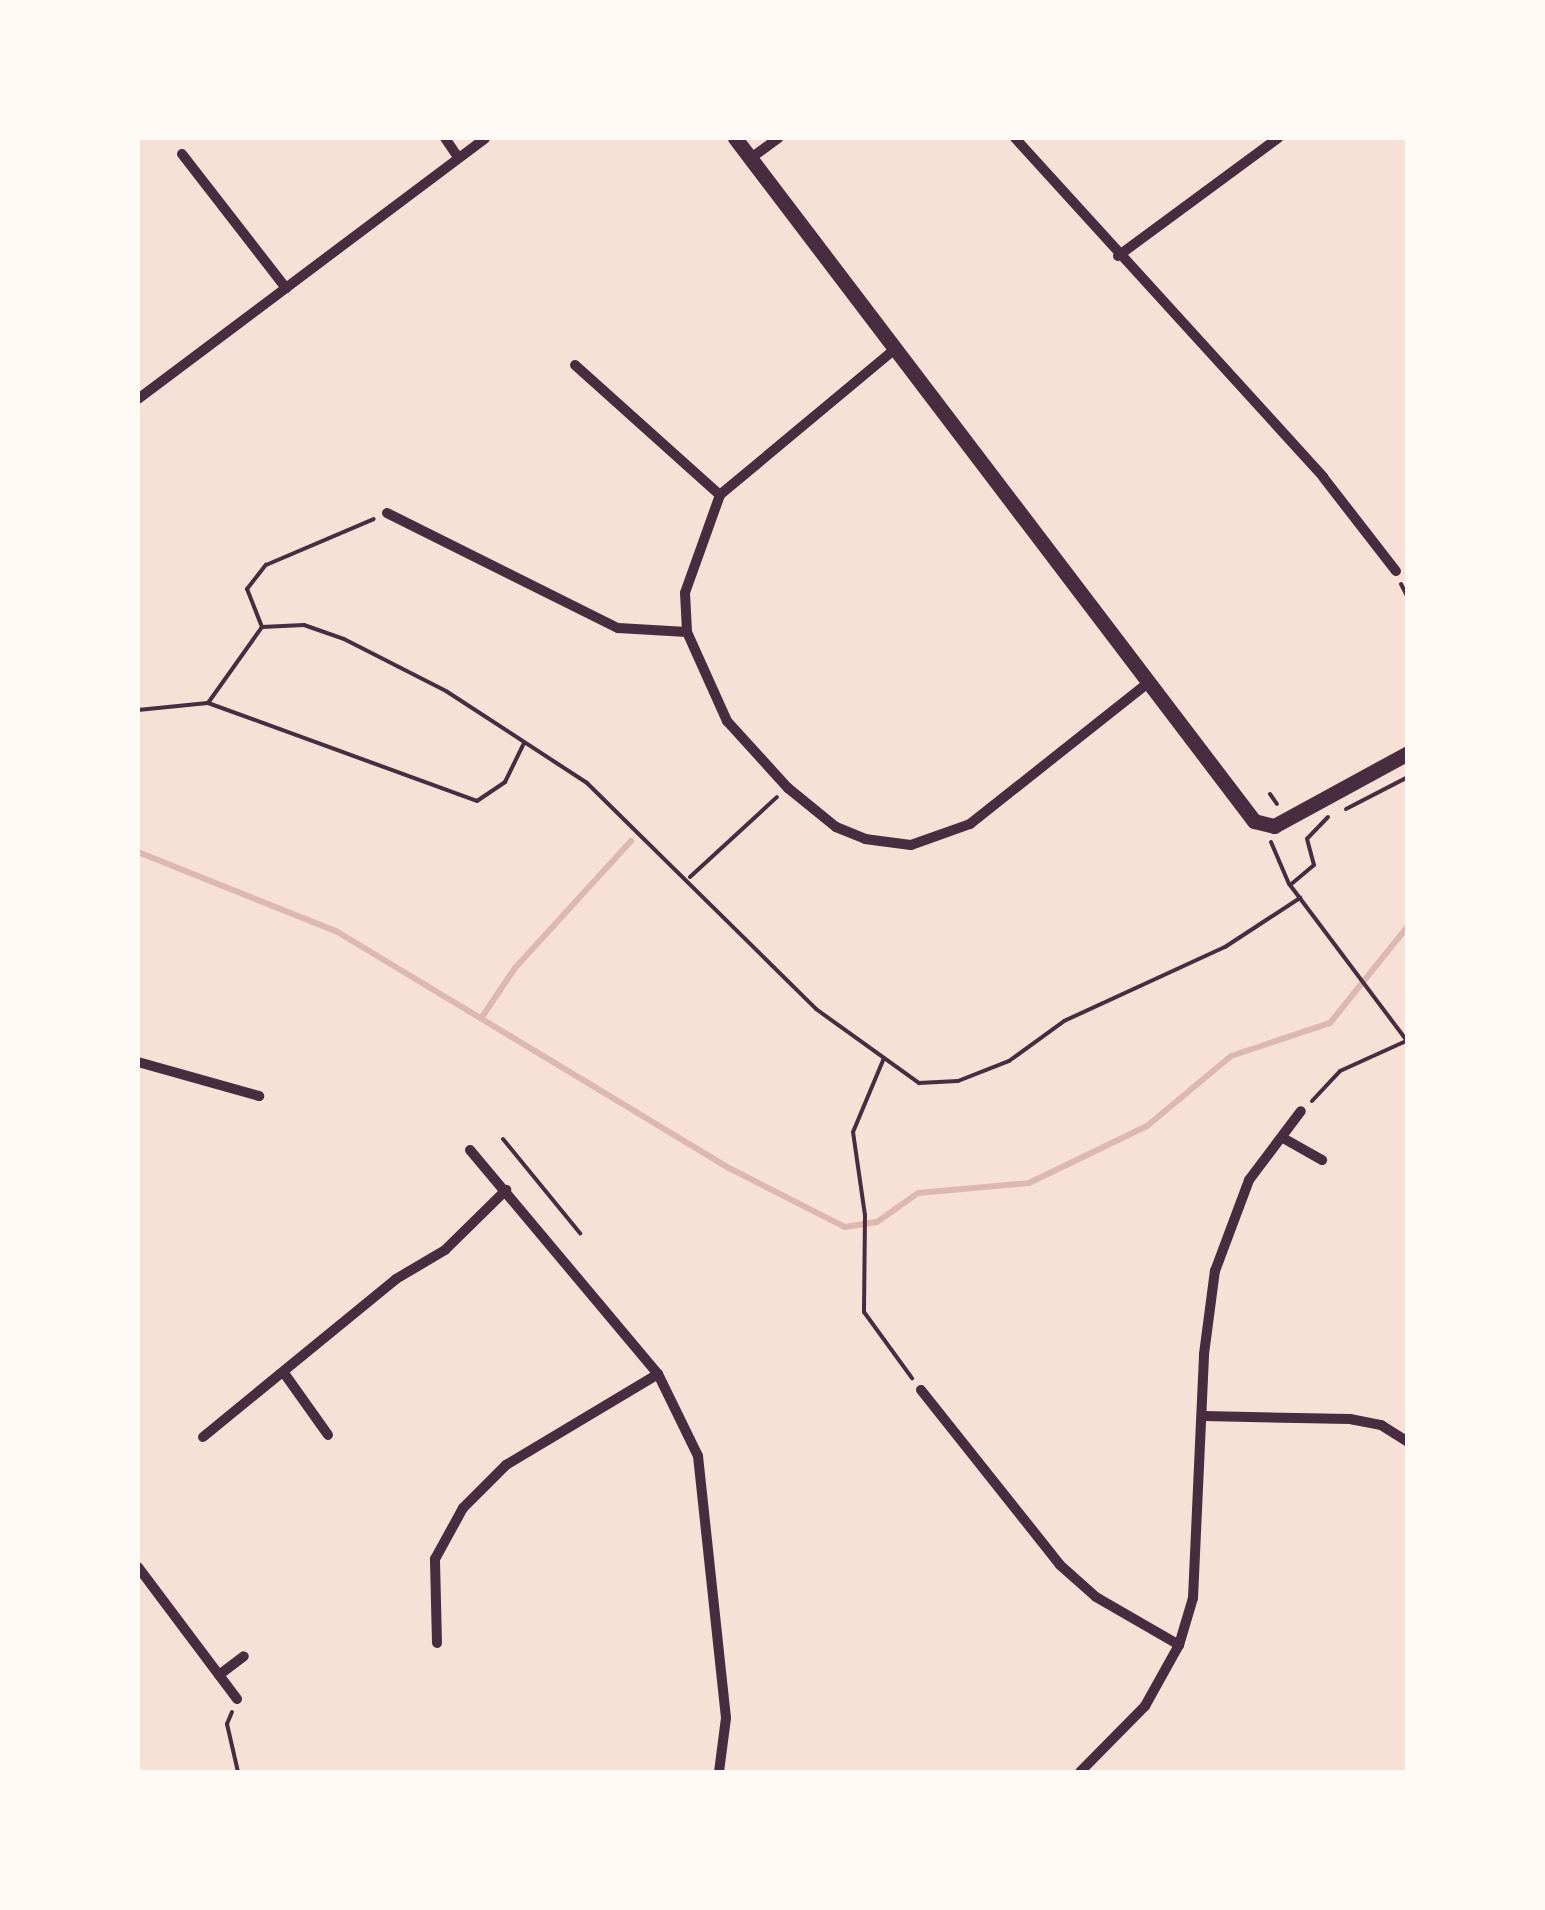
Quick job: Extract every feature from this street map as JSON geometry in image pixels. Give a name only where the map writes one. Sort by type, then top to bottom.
[{"type":"street","points":[[445,138],[458,157]]},
{"type":"street","points":[[138,399],[485,138]]},
{"type":"street","points":[[735,138],[1148,683],[1266,829],[1408,753]]},
{"type":"street","points":[[751,158],[779,138]]},
{"type":"street","points":[[1015,138],[1118,256],[1323,477],[1396,571]]},
{"type":"street","points":[[1118,256],[1278,138]]},
{"type":"street","points":[[182,154],[286,288]]},
{"type":"street","points":[[895,349],[720,496],[690,574],[687,632],[727,720],[788,788],[836,827],[865,839],[912,844],[938,839],[1012,794],[1148,683]]},
{"type":"street","points":[[576,364],[720,496]]},
{"type":"street","points":[[387,513],[618,628],[687,632]]},
{"type":"street","points":[[138,1062],[259,1096]]},
{"type":"street","points":[[1080,1772],[1145,1706],[1178,1645],[1193,1598],[1207,1312],[1215,1271],[1249,1180],[1302,1111]]},
{"type":"street","points":[[1283,1138],[1322,1160]]},
{"type":"street","points":[[470,1150],[658,1374],[698,1456],[712,1539],[726,1718],[719,1772]]},
{"type":"street","points":[[202,1437],[396,1280],[445,1250],[506,1190]]},
{"type":"street","points":[[284,1373],[328,1435]]},
{"type":"street","points":[[437,1643],[435,1559],[463,1508],[506,1466],[658,1374]]},
{"type":"street","points":[[921,1390],[1060,1565],[1096,1597],[1178,1645]]},
{"type":"street","points":[[1204,1416],[1350,1419],[1381,1426],[1408,1442]]},
{"type":"street","points":[[138,1567],[237,1698]]},
{"type":"street","points":[[220,1675],[244,1656]]},
{"type":"path","points":[[262,627],[246,589],[266,565],[387,513]]},
{"type":"path","points":[[262,627],[304,624],[344,639],[446,691],[586,783],[690,878],[816,1008],[918,1083],[958,1081],[1009,1061],[1125,988],[1225,946],[1300,898]]},
{"type":"path","points":[[208,703],[262,627]]},
{"type":"path","points":[[138,710],[208,703],[477,801],[505,782],[524,742]]},
{"type":"path","points":[[1290,885],[1314,865],[1307,843],[1314,829],[1408,777]]},
{"type":"path","points":[[690,878],[788,788]]},
{"type":"path","points":[[1266,829],[1290,885],[1407,1041],[1340,1072],[1302,1111]]},
{"type":"path","points":[[884,1058],[854,1132],[866,1248],[864,1312],[921,1390]]},
{"type":"path","points":[[503,1140],[580,1234]]},
{"type":"path","points":[[237,1698],[227,1724],[238,1772]]},
{"type":"waterway","points":[[482,1017],[515,968],[631,841]]},
{"type":"waterway","points":[[138,852],[336,931],[731,1169],[845,1227],[877,1222],[918,1193],[1029,1183],[1147,1126],[1231,1056],[1330,1023],[1408,926]]}]
